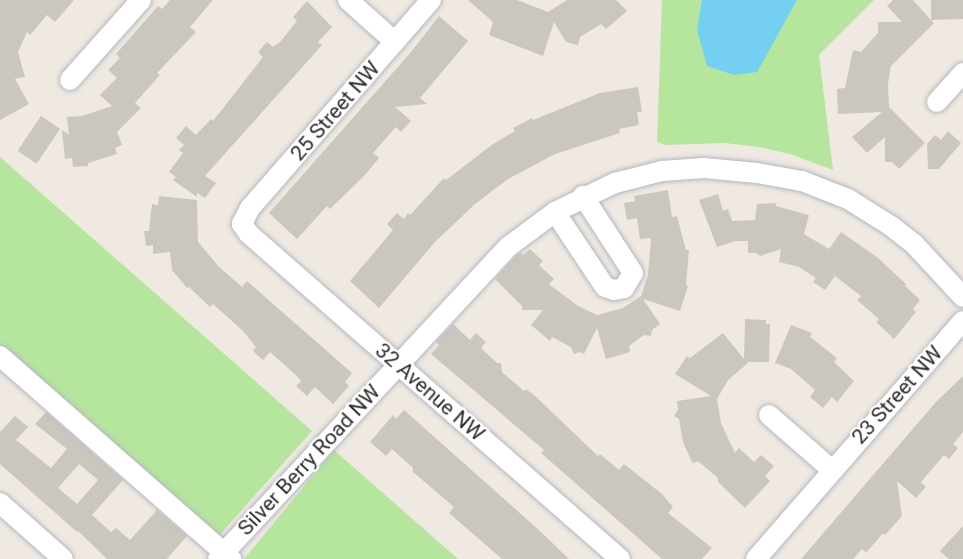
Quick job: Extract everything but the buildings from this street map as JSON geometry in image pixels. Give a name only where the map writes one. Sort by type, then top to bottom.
[{"type":"street","points":[[70,80],[141,0]]},
{"type":"street","points":[[348,0],[395,42]]},
{"type":"street","name":"25 Street NW","points":[[242,224],[250,208],[431,0]]},
{"type":"street","points":[[937,102],[961,79]]},
{"type":"street","name":"Silver Berry Road NW","points":[[224,557],[508,247],[555,212],[583,196],[639,176],[704,168],[757,173],[802,181],[848,199],[891,226],[914,244],[963,297]]},
{"type":"street","points":[[555,212],[605,287],[614,290],[624,288],[633,273],[583,196]]},
{"type":"street","name":"32 Avenue NW","points":[[242,224],[249,234],[620,559]]},
{"type":"street","name":"23 Street NW","points":[[756,559],[831,469],[963,321]]},
{"type":"street","points":[[0,356],[224,557]]},
{"type":"street","points":[[769,415],[831,469]]},
{"type":"street","points":[[0,503],[63,559]]},
{"type":"green space","points":[[662,0],[874,0],[819,55],[833,170],[790,154],[759,147],[725,143],[665,145],[657,142]]},
{"type":"green space","points":[[0,157],[312,431],[217,538],[0,346]]},
{"type":"green space","points":[[334,450],[458,559],[244,559]]},
{"type":"water","points":[[702,0],[797,0],[757,72],[734,75],[707,66],[697,30]]}]
